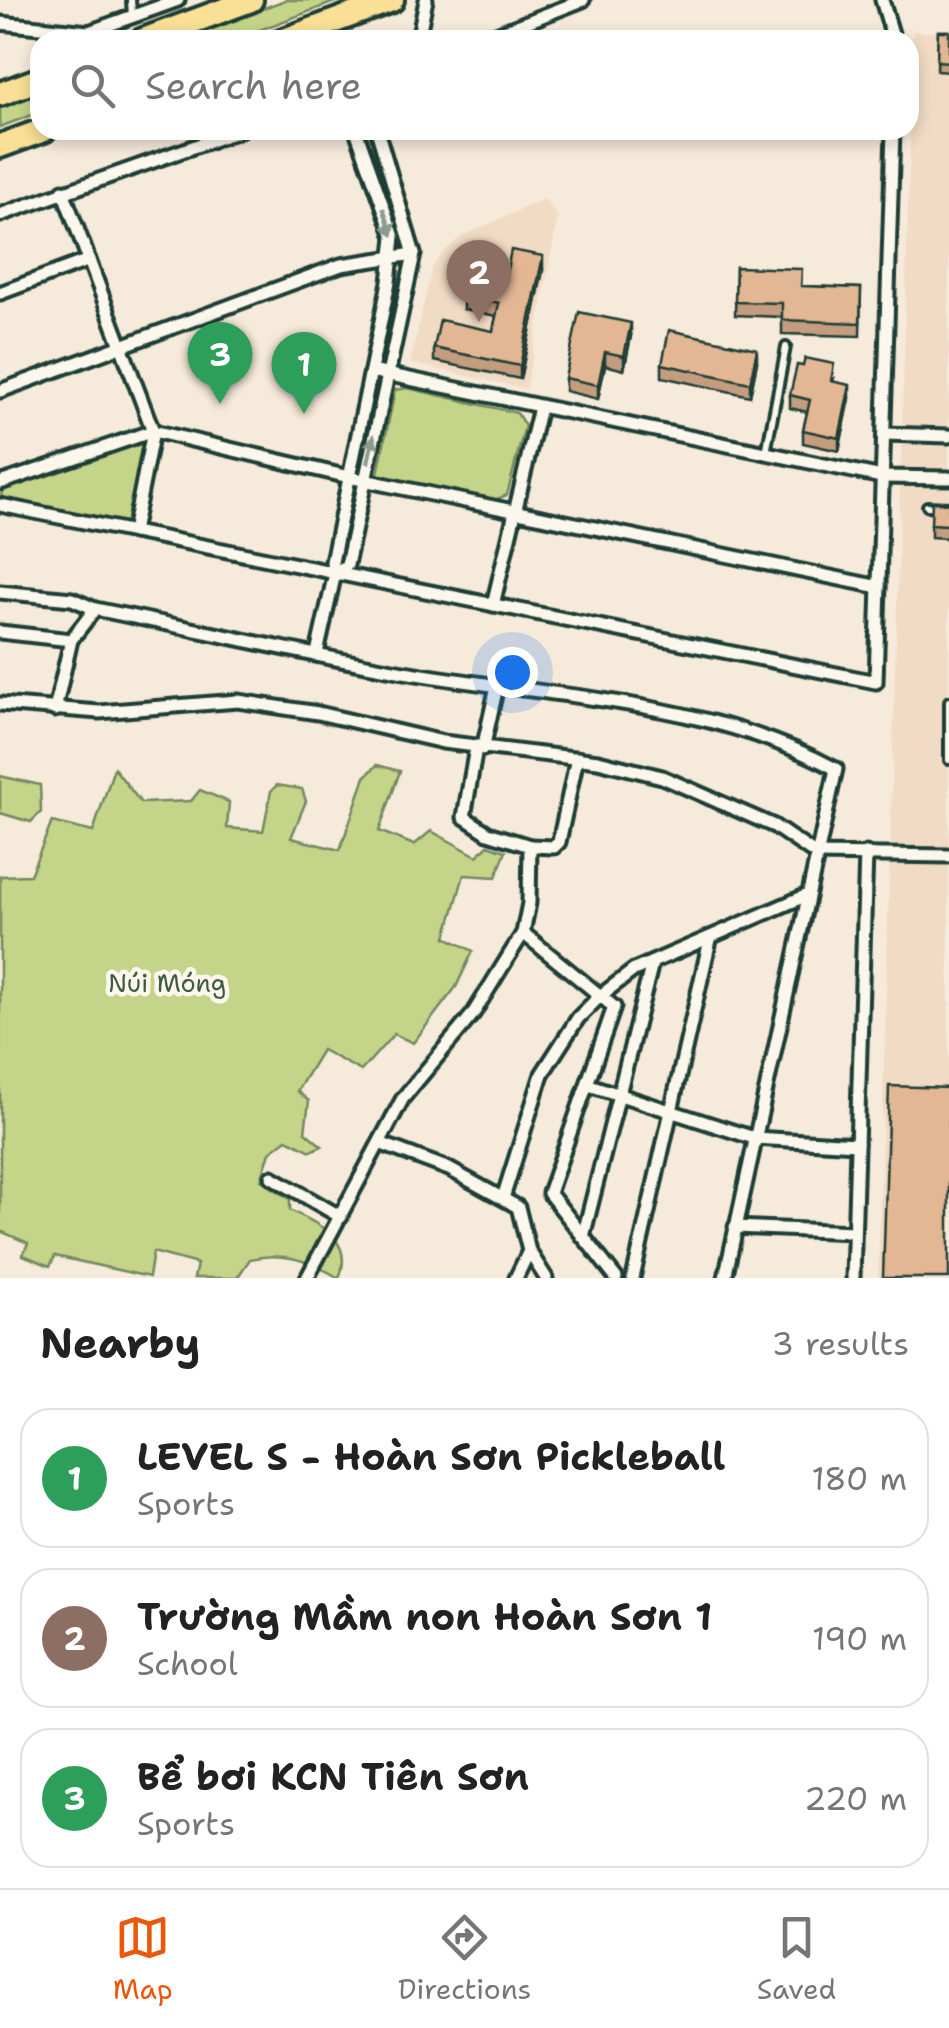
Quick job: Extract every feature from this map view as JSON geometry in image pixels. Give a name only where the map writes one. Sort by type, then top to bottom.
[{"type":"highway","points":[[171,30],[251,0]]},
{"type":"highway","points":[[311,30],[392,0]]},
{"type":"highway","points":[[0,94],[30,83]]},
{"type":"highway","points":[[0,146],[30,135]]},
{"type":"street","points":[[95,30],[178,0]]},
{"type":"street","points":[[420,30],[426,0]]},
{"type":"street","points":[[506,30],[583,0]]},
{"type":"street","points":[[882,0],[891,30]]},
{"type":"street","points":[[0,23],[69,30]]},
{"type":"street","points":[[0,215],[212,140]]},
{"type":"street","points":[[317,653],[336,574],[332,562],[394,237],[360,140]]},
{"type":"street","points":[[336,574],[346,565],[414,254],[379,140]]},
{"type":"street","points":[[0,505],[876,682],[893,140]]},
{"type":"street","points":[[63,191],[153,431],[133,532]]},
{"type":"street","points":[[0,391],[341,265],[414,254]]},
{"type":"street","points":[[0,294],[89,260]]},
{"type":"street","points":[[371,371],[882,477],[949,478]]},
{"type":"street","points":[[493,605],[540,406]]},
{"type":"street","points":[[0,483],[153,431],[349,477],[878,587]]},
{"type":"street","points":[[884,434],[949,436]]},
{"type":"street","points":[[0,592],[72,600],[317,653],[629,706],[799,749],[836,769],[724,1278]]},
{"type":"street","points":[[55,710],[72,640],[96,608]]},
{"type":"street","points":[[0,632],[72,640]]},
{"type":"street","points":[[497,686],[464,818],[488,833],[530,846],[554,847],[559,842],[577,758]]},
{"type":"street","points":[[0,704],[99,712],[238,700],[480,748],[577,758],[662,777],[774,826],[815,854],[949,856]]},
{"type":"street","points":[[307,1278],[382,1144],[403,1098],[473,1014],[523,933],[529,902],[530,846]]},
{"type":"street","points":[[853,1278],[866,854]]},
{"type":"street","points":[[504,1198],[542,1074],[578,1018],[634,970],[805,896]]},
{"type":"street","points":[[523,933],[614,1007],[549,1192],[616,1278]]},
{"type":"street","points":[[633,1278],[710,940]]},
{"type":"street","points":[[584,1237],[652,963]]},
{"type":"street","points":[[589,1086],[754,1138],[857,1144]]},
{"type":"street","points":[[382,1144],[449,1169],[504,1198],[522,1213],[529,1250],[546,1278]]},
{"type":"street","points":[[272,1177],[341,1216]]},
{"type":"street","points":[[736,1226],[854,1232]]},
{"type":"street","points":[[516,1278],[529,1250]]},
{"type":"lane","points":[[131,0],[132,17]]},
{"type":"lane","points":[[766,453],[786,347]]},
{"type":"lane","points":[[927,506],[949,507]]},
{"type":"lane","points":[[949,701],[949,760]]},
{"type":"shaded area","points":[[919,31],[949,33],[949,1278],[878,1278],[910,140],[919,140]]},
{"type":"shaded area","points":[[544,199],[558,216],[526,389],[410,363],[432,268],[443,253],[462,236]]},
{"type":"green space","points":[[285,0],[340,0],[260,30],[206,30]]},
{"type":"green space","points":[[30,96],[30,116],[0,127],[0,107]]},
{"type":"green space","points":[[407,388],[517,413],[525,426],[507,495],[492,501],[384,479],[378,473],[395,390]]},
{"type":"green space","points":[[138,440],[146,447],[129,520],[124,523],[0,497],[6,486]]},
{"type":"green space","name":"Núi Móng","points":[[377,765],[400,771],[379,831],[414,845],[431,831],[477,856],[488,845],[506,851],[496,877],[464,875],[446,937],[473,951],[456,987],[413,1043],[394,1034],[361,1071],[322,1050],[297,1091],[309,1101],[305,1132],[322,1146],[311,1151],[287,1139],[270,1152],[261,1180],[290,1199],[290,1210],[322,1228],[338,1243],[343,1264],[339,1278],[307,1262],[285,1257],[250,1259],[237,1278],[194,1278],[197,1264],[153,1252],[149,1277],[55,1256],[50,1266],[23,1255],[28,1243],[0,1231],[0,876],[30,875],[52,822],[93,832],[114,768],[141,803],[191,801],[200,790],[229,802],[227,828],[263,831],[271,791],[277,785],[302,789],[306,801],[291,838],[340,850],[365,777]]},
{"type":"green space","points":[[0,776],[40,785],[41,812],[31,822],[0,813]]},
{"type":"building","points":[[938,31],[949,31],[949,62],[937,61]]},
{"type":"building","points":[[511,250],[543,256],[520,366],[434,348],[440,320],[493,331],[499,303],[463,295],[470,263],[507,270]]},
{"type":"building","points":[[736,267],[802,269],[801,286],[861,288],[860,323],[782,320],[782,303],[735,302]]},
{"type":"building","points":[[579,312],[631,323],[624,356],[605,352],[598,385],[565,378]]},
{"type":"building","points":[[669,330],[757,349],[750,383],[662,364]]},
{"type":"building","points":[[805,358],[834,364],[831,381],[850,385],[839,438],[803,430],[810,400],[790,395],[797,365],[803,366]]},
{"type":"building","points":[[932,502],[949,503],[949,527],[931,524]]},
{"type":"building","points":[[889,1086],[949,1088],[949,1278],[883,1278]]},
{"type":"place","name":"Trường Mầm non Hoàn Sơn 1","points":[[479,322]]},
{"type":"place","name":"Bể bơi KCN Tiên Sơn","points":[[220,404]]},
{"type":"place","name":"LEVEL S - Hoàn Sơn Pickleball","points":[[304,414]]}]
